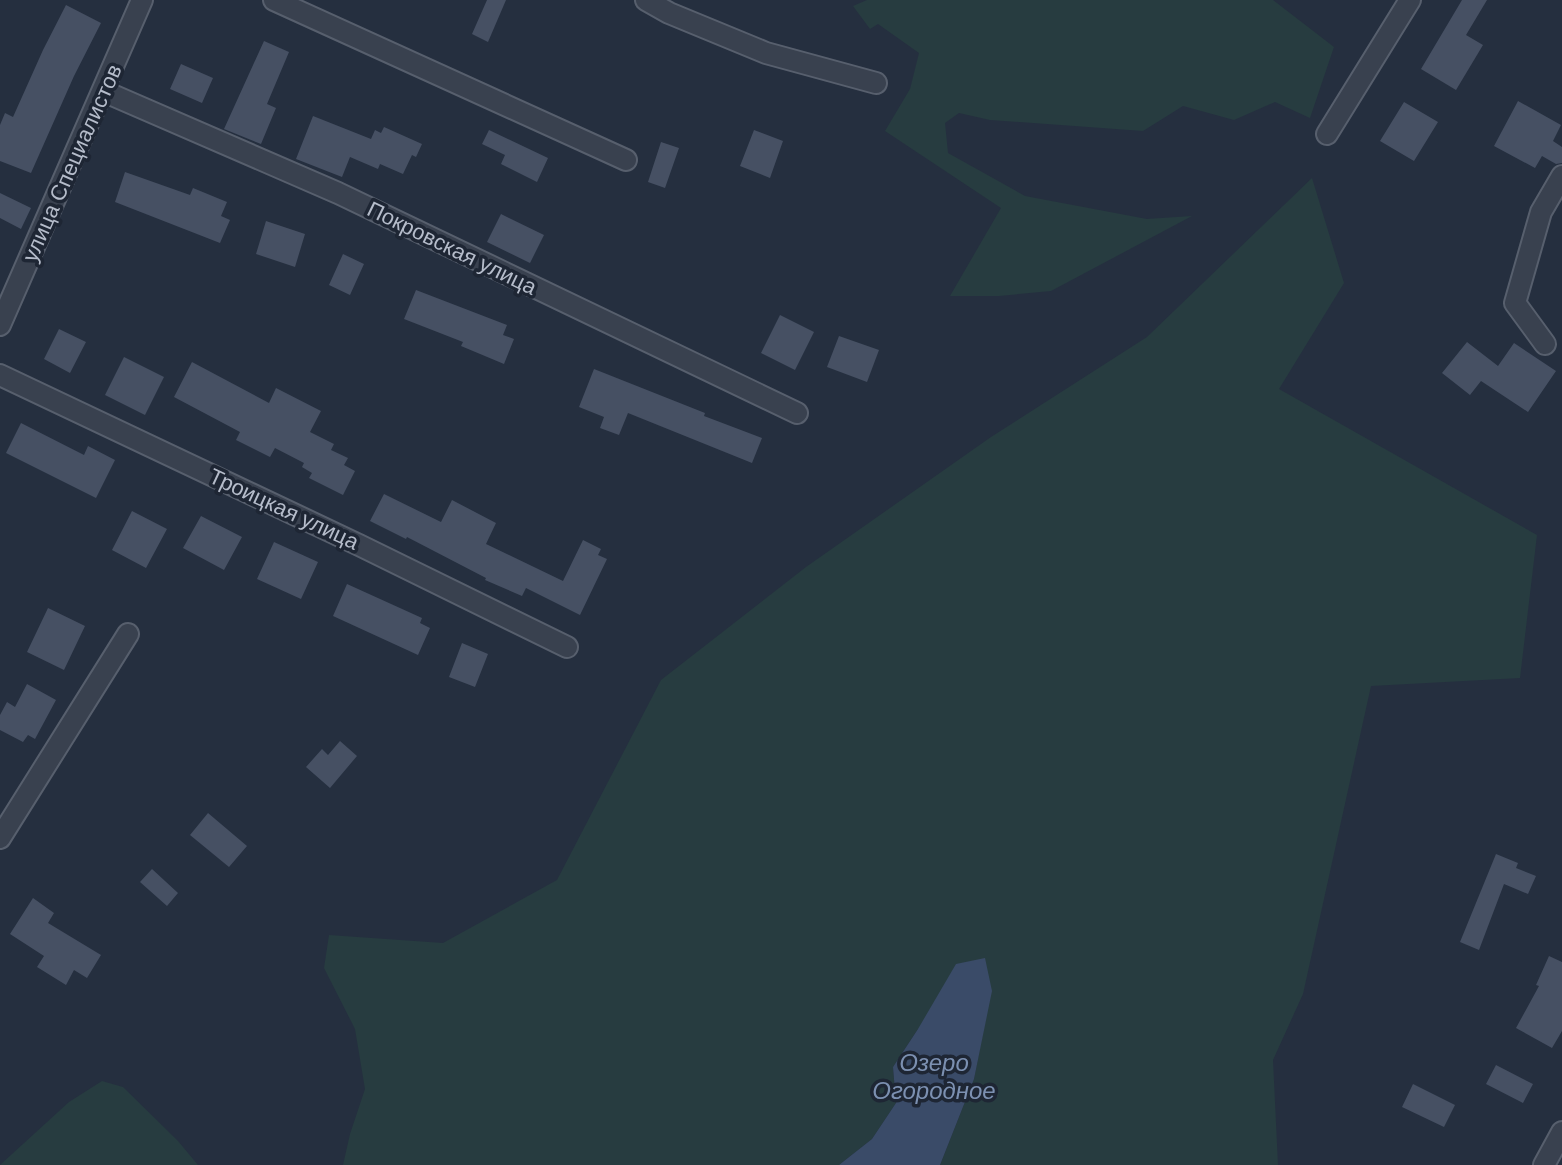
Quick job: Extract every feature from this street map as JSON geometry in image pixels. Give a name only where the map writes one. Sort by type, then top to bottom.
[{"type":"street","name":"улица Специалистов","points":[[0,325],[142,0]]},
{"type":"street","points":[[274,0],[626,160]]},
{"type":"street","points":[[646,0],[669,13],[766,53],[876,83]]},
{"type":"street","points":[[1327,134],[1410,0]]},
{"type":"street","name":"Покровская улица","points":[[103,91],[338,193],[797,413]]},
{"type":"street","points":[[1545,344],[1515,303],[1541,212],[1562,176]]},
{"type":"street","name":"Троицкая улица","points":[[0,375],[567,647]]},
{"type":"street","points":[[0,838],[128,634]]},
{"type":"street","points":[[1544,1165],[1562,1132]]},
{"type":"green space","points":[[867,0],[1273,0],[1334,47],[1310,118],[1275,102],[1234,120],[1183,106],[1143,131],[990,120],[959,113],[945,123],[948,153],[1025,196],[1147,219],[1192,216],[1051,291],[999,296],[950,296],[1001,208],[885,131],[910,89],[919,53],[878,24],[870,29],[853,6]]},
{"type":"green space","points":[[1312,178],[1344,283],[1279,389],[1537,535],[1520,678],[1371,686],[1303,994],[1273,1060],[1278,1165],[940,1165],[974,1079],[991,991],[918,1029],[893,1067],[896,1103],[872,1139],[839,1165],[343,1165],[365,1089],[355,1029],[324,968],[329,935],[443,943],[557,880],[661,680],[806,567],[991,437],[1147,337]]},
{"type":"green space","points":[[102,1081],[123,1087],[198,1165],[0,1165],[69,1102]]},
{"type":"water","name":"Озеро Огородное","points":[[985,958],[992,991],[974,1079],[940,1165],[839,1165],[872,1139],[896,1103],[893,1067],[956,964]]},
{"type":"building","points":[[487,0],[506,0],[488,42],[472,34]]},
{"type":"building","points":[[1462,0],[1487,0],[1466,35],[1483,45],[1456,90],[1421,69]]},
{"type":"building","points":[[66,5],[101,23],[31,173],[0,161],[0,125],[5,113],[13,117]]},
{"type":"building","points":[[264,41],[289,52],[267,104],[276,108],[261,144],[224,129]]},
{"type":"building","points":[[181,64],[213,78],[202,103],[170,89]]},
{"type":"building","points":[[1518,101],[1561,125],[1553,141],[1562,147],[1562,163],[1556,164],[1542,156],[1535,168],[1494,146]]},
{"type":"building","points":[[1404,102],[1438,122],[1414,161],[1380,141]]},
{"type":"building","points":[[313,116],[371,139],[375,130],[381,133],[384,127],[422,144],[416,157],[412,155],[403,174],[380,164],[378,169],[350,157],[342,177],[296,159]]},
{"type":"building","points":[[489,130],[548,158],[537,182],[501,164],[505,155],[482,144]]},
{"type":"building","points":[[754,130],[783,141],[770,178],[740,166]]},
{"type":"building","points":[[661,142],[679,148],[665,188],[648,182]]},
{"type":"building","points":[[125,172],[190,195],[193,188],[227,202],[221,216],[230,220],[220,243],[115,202]]},
{"type":"building","points":[[0,193],[31,208],[21,229],[0,218]]},
{"type":"building","points":[[501,214],[544,235],[530,263],[487,242]]},
{"type":"building","points":[[266,221],[305,234],[295,267],[256,254]]},
{"type":"building","points":[[343,254],[364,264],[350,295],[329,285]]},
{"type":"building","points":[[416,290],[507,325],[503,335],[514,339],[504,364],[461,346],[463,342],[404,319]]},
{"type":"building","points":[[780,315],[814,332],[795,370],[761,353]]},
{"type":"building","points":[[59,329],[86,342],[70,373],[44,359]]},
{"type":"building","points":[[839,336],[879,350],[867,382],[827,367]]},
{"type":"building","points":[[1467,342],[1498,366],[1514,343],[1556,371],[1528,412],[1481,381],[1470,395],[1442,373]]},
{"type":"building","points":[[124,357],[164,377],[145,415],[105,395]]},
{"type":"building","points":[[192,362],[269,403],[276,388],[321,411],[310,432],[334,444],[331,450],[348,458],[344,465],[355,471],[343,495],[309,478],[312,473],[302,467],[304,463],[275,448],[270,457],[236,440],[240,432],[174,397]]},
{"type":"building","points":[[594,369],[762,438],[752,463],[628,413],[619,435],[600,428],[604,417],[579,407]]},
{"type":"building","points":[[21,423],[84,455],[88,446],[115,460],[96,498],[6,453]]},
{"type":"building","points":[[384,494],[441,522],[452,500],[496,523],[486,544],[563,581],[583,540],[601,549],[598,555],[607,559],[580,615],[526,588],[522,596],[485,580],[407,537],[370,521]]},
{"type":"building","points":[[132,511],[167,529],[146,568],[112,550]]},
{"type":"building","points":[[201,516],[242,537],[224,570],[183,548]]},
{"type":"building","points":[[274,542],[318,562],[301,599],[257,579]]},
{"type":"building","points":[[347,584],[422,618],[420,623],[430,628],[418,655],[333,616]]},
{"type":"building","points":[[48,608],[85,626],[64,670],[27,652]]},
{"type":"building","points":[[462,643],[488,654],[475,687],[449,677]]},
{"type":"building","points":[[27,684],[56,700],[35,739],[28,735],[23,742],[0,730],[0,715],[7,702],[15,707]]},
{"type":"building","points":[[340,741],[357,756],[330,788],[306,767],[322,749],[328,755]]},
{"type":"building","points":[[208,813],[247,846],[229,867],[190,835]]},
{"type":"building","points":[[1496,854],[1518,863],[1516,868],[1536,876],[1528,894],[1504,884],[1479,950],[1460,942]]},
{"type":"building","points":[[152,869],[178,893],[167,906],[140,882]]},
{"type":"building","points":[[33,898],[54,913],[48,923],[101,955],[87,978],[74,970],[66,985],[37,967],[44,956],[10,934]]},
{"type":"building","points":[[1549,956],[1562,962],[1562,1031],[1552,1048],[1516,1028],[1539,986],[1536,985]]},
{"type":"building","points":[[1496,1065],[1533,1084],[1523,1103],[1486,1084]]},
{"type":"building","points":[[1413,1084],[1455,1105],[1444,1127],[1402,1107]]}]
